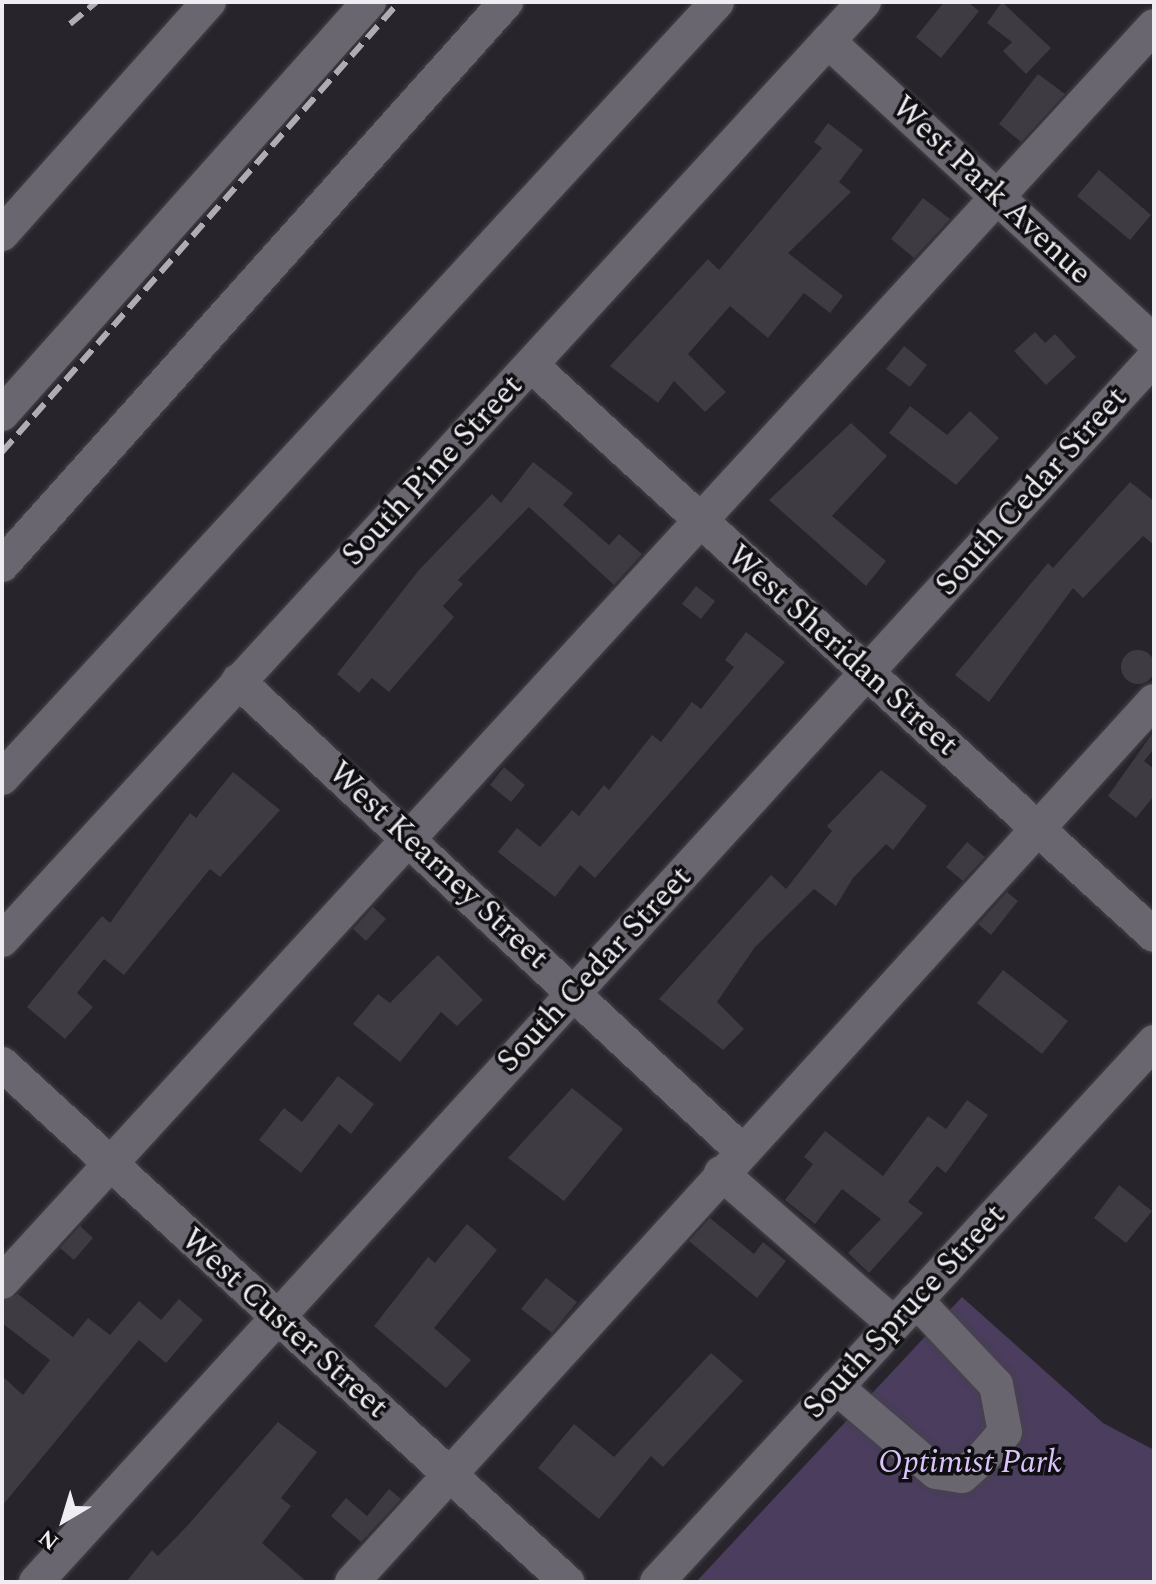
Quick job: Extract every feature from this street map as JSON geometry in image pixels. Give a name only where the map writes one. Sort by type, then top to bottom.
[{"type":"street","points":[[2,234],[209,2]]},
{"type":"street","points":[[2,414],[369,2]]},
{"type":"street","points":[[2,565],[506,2]]},
{"type":"street","points":[[2,778],[717,2]]},
{"type":"street","name":"South Pine Street","points":[[2,940],[864,2]]},
{"type":"street","points":[[2,1282],[112,1166],[407,837],[1001,200],[1154,26]]},
{"type":"street","name":"West Park Avenue","points":[[828,41],[1154,342]]},
{"type":"street","name":"South Cedar Street","points":[[36,1582],[273,1315],[575,993],[1154,358]]},
{"type":"street","name":"West Sheridan Street","points":[[531,365],[1154,935]]},
{"type":"street","name":"West Kearney Street","points":[[238,681],[575,993],[731,1162],[905,1312],[996,1385],[1005,1432],[962,1476],[936,1472],[836,1387]]},
{"type":"street","points":[[352,1582],[731,1162],[1154,701]]},
{"type":"street","name":"South Spruce Street","points":[[657,1582],[1154,1042]]},
{"type":"street","name":"West Custer Street","points":[[2,1064],[567,1582]]},
{"type":"green space","name":"Optimist Park","points":[[962,1297],[1103,1423],[1154,1450],[1154,1582],[696,1582]]},
{"type":"building","points":[[944,2],[968,2],[979,11],[941,58],[916,37]]},
{"type":"building","points":[[1002,2],[1051,48],[1026,74],[1003,51],[1012,42],[987,23]]},
{"type":"building","points":[[1038,74],[1065,94],[1021,142],[999,124]]},
{"type":"building","points":[[828,123],[863,150],[839,182],[851,192],[788,253],[843,296],[830,313],[804,293],[768,338],[730,306],[688,354],[726,392],[705,412],[674,381],[658,403],[610,366],[708,259],[719,270],[822,148],[814,142]]},
{"type":"building","points":[[1099,170],[1151,215],[1130,240],[1077,196]]},
{"type":"building","points":[[923,198],[950,219],[914,258],[891,239]]},
{"type":"building","points":[[1035,332],[1045,343],[1055,334],[1076,357],[1046,385],[1014,351]]},
{"type":"building","points":[[904,346],[927,365],[910,387],[886,369]]},
{"type":"building","points":[[910,406],[947,435],[970,411],[999,438],[956,485],[889,433]]},
{"type":"building","points":[[851,423],[887,456],[832,516],[886,561],[866,586],[769,500]]},
{"type":"building","points":[[533,462],[573,493],[563,505],[609,545],[619,534],[642,554],[614,585],[529,507],[458,580],[463,584],[443,606],[454,617],[389,692],[372,678],[359,693],[337,674],[419,570],[492,494],[501,503]]},
{"type":"building","points":[[1130,482],[1154,501],[1154,545],[1143,536],[1083,598],[1073,588],[989,702],[955,675],[1048,563],[1053,568]]},
{"type":"building","points":[[696,586],[715,601],[701,619],[682,604]]},
{"type":"building","points":[[746,632],[785,662],[595,878],[580,865],[555,897],[498,852],[517,828],[540,847],[572,810],[579,816],[604,785],[609,790],[652,735],[661,742],[692,702],[701,709],[734,667],[725,660]]},
{"type":"building","points":[[1138,650],[1150,655],[1155,667],[1150,679],[1138,684],[1126,679],[1121,667],[1126,655]]},
{"type":"building","points":[[1154,731],[1154,749],[1144,761],[1154,769],[1154,796],[1136,818],[1108,796]]},
{"type":"building","points":[[504,767],[525,785],[511,802],[490,785]]},
{"type":"building","points":[[881,770],[927,806],[893,850],[886,844],[853,878],[836,906],[814,889],[755,947],[717,1002],[744,1029],[723,1050],[659,999],[771,875],[786,889],[832,831],[827,826]]},
{"type":"building","points":[[233,772],[280,810],[220,877],[210,869],[124,975],[104,959],[77,993],[93,1007],[65,1039],[27,1007],[102,916],[110,923],[190,813],[196,818]]},
{"type":"building","points":[[967,842],[985,857],[963,881],[946,867]]},
{"type":"building","points":[[1007,892],[1018,901],[991,935],[978,924]]},
{"type":"building","points":[[373,907],[386,919],[366,941],[353,929]]},
{"type":"building","points":[[438,955],[483,1000],[457,1026],[441,1012],[400,1062],[353,1024],[378,994],[390,1003]]},
{"type":"building","points":[[1003,970],[1068,1021],[1042,1054],[977,1003]]},
{"type":"building","points":[[338,1076],[374,1104],[351,1134],[339,1124],[301,1173],[259,1140],[284,1108],[302,1122]]},
{"type":"building","points":[[572,1088],[623,1129],[564,1201],[508,1158]]},
{"type":"building","points":[[967,1100],[988,1115],[946,1173],[937,1166],[908,1202],[923,1213],[869,1273],[848,1253],[881,1219],[842,1189],[815,1224],[785,1200],[813,1164],[804,1157],[825,1131],[883,1176],[928,1116],[946,1129]]},
{"type":"building","points":[[1119,1185],[1152,1211],[1126,1243],[1094,1218]]},
{"type":"building","points":[[710,1218],[754,1254],[763,1242],[786,1261],[757,1298],[689,1241]]},
{"type":"building","points":[[467,1224],[497,1250],[434,1328],[471,1360],[446,1388],[374,1326],[428,1257],[435,1263]]},
{"type":"building","points":[[80,1226],[93,1238],[74,1260],[60,1248]]},
{"type":"building","points":[[546,1278],[577,1302],[552,1333],[521,1309]]},
{"type":"building","points":[[18,1294],[73,1337],[88,1318],[110,1335],[139,1301],[161,1320],[179,1299],[203,1320],[166,1363],[139,1340],[2,1506],[2,1376],[23,1395],[50,1360],[2,1323],[2,1301]]},
{"type":"building","points":[[711,1353],[743,1381],[663,1467],[651,1456],[599,1519],[538,1468],[574,1424],[614,1457]]},
{"type":"building","points":[[278,1422],[317,1452],[281,1498],[291,1506],[262,1543],[307,1582],[126,1582],[152,1550],[158,1556],[188,1525]]},
{"type":"building","points":[[389,1489],[401,1499],[361,1542],[331,1516],[346,1498],[367,1516]]},
{"type":"railway","points":[[70,24],[96,2]]},
{"type":"railway","points":[[2,452],[399,2]]}]
